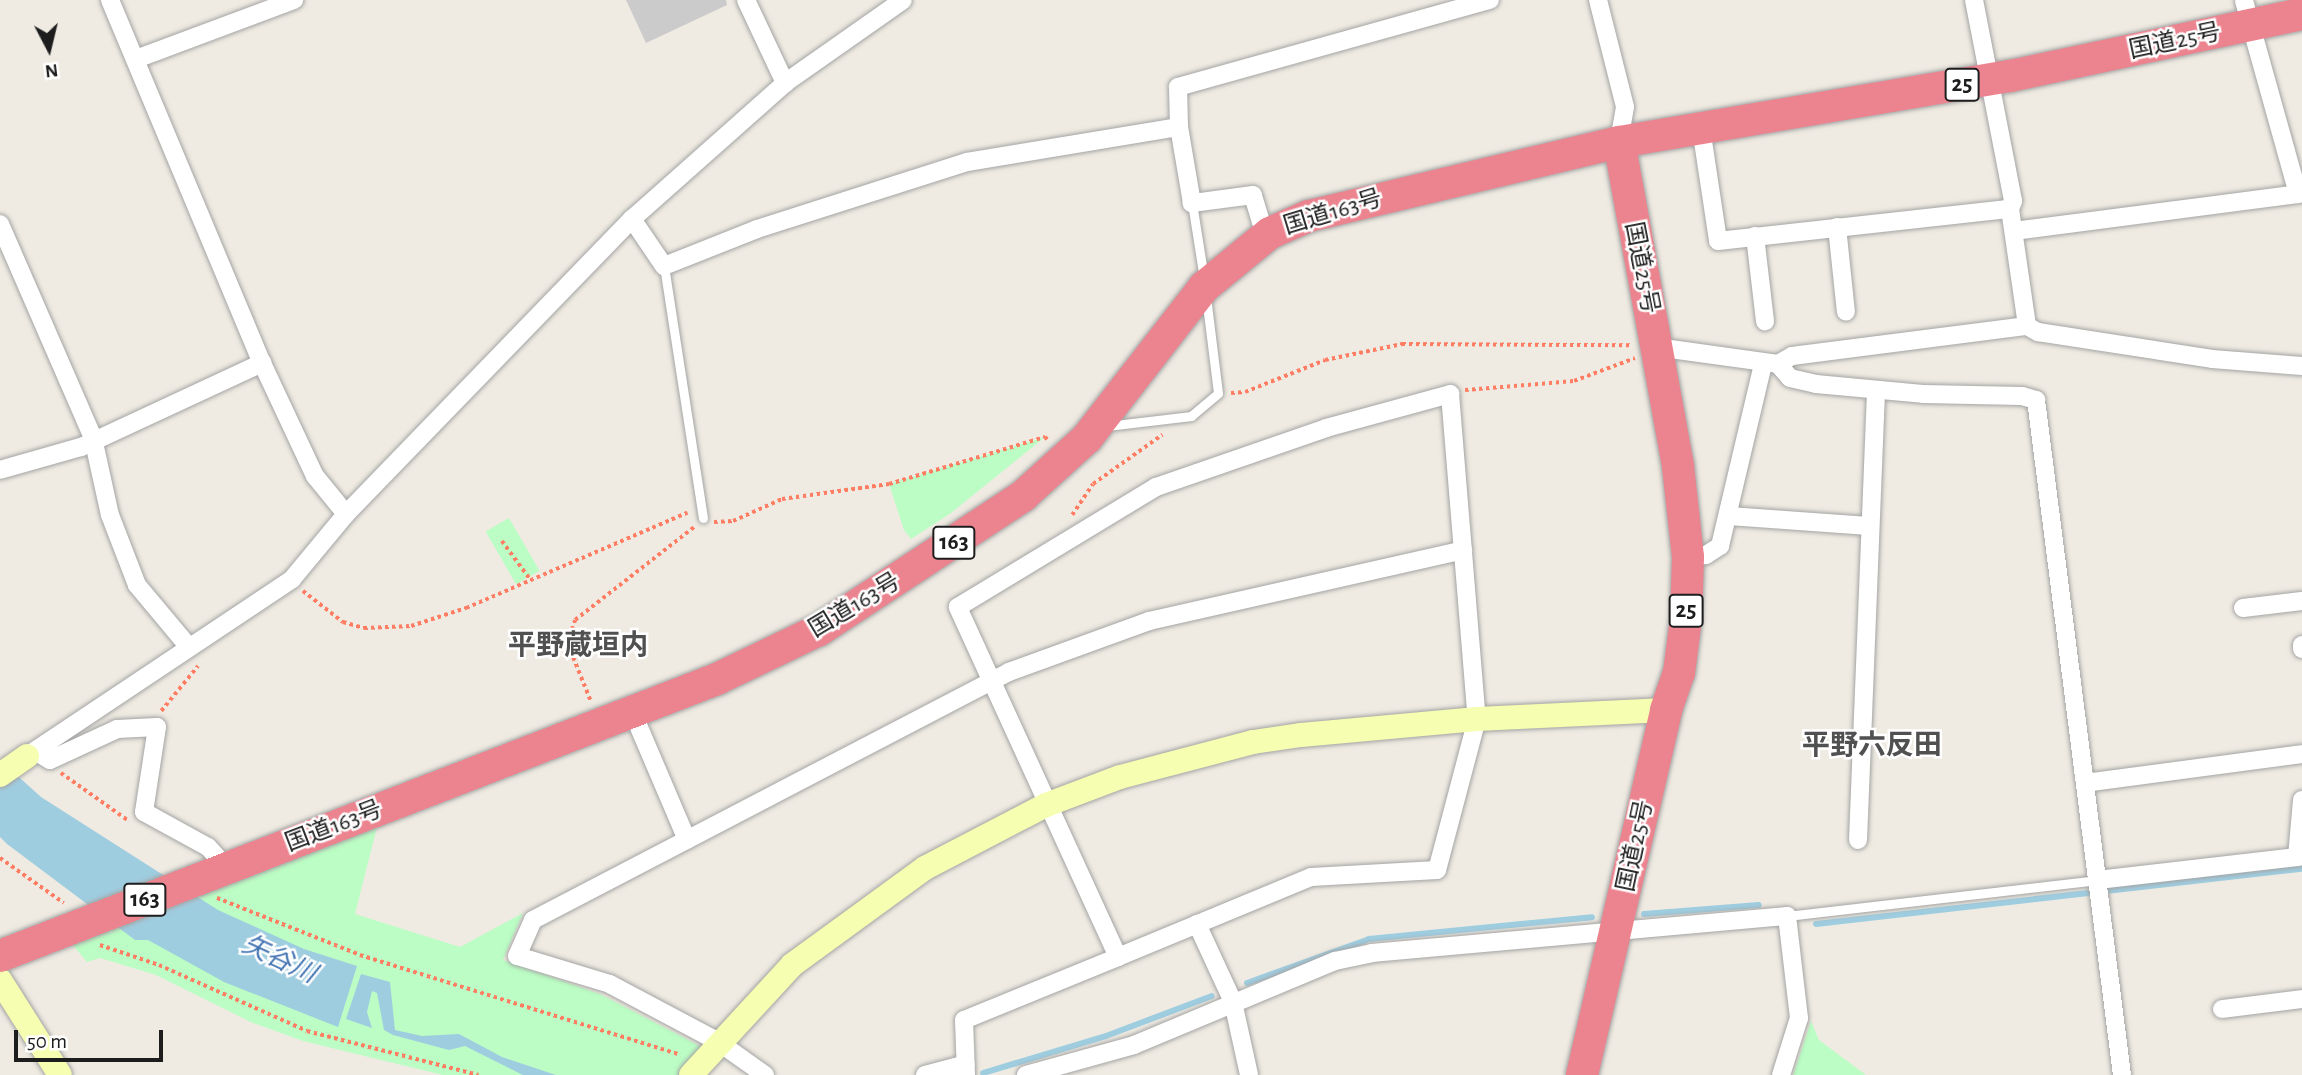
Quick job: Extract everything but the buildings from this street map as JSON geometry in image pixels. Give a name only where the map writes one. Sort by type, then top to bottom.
[{"type":"highway","name":"国道25号","points":[[1582,1075],[1618,932],[1666,710],[1679,673],[1688,557],[1678,466],[1644,349],[1619,142],[1992,79],[2248,13],[2302,14]]},
{"type":"highway","name":"国道163号","points":[[0,956],[75,921],[215,873],[717,679],[819,630],[1023,496],[1095,428],[1204,287],[1270,233],[1343,207],[1619,142]]},
{"type":"street","points":[[110,0],[262,363],[315,476],[346,514]]},
{"type":"street","points":[[136,59],[294,0]]},
{"type":"street","points":[[746,0],[785,83]]},
{"type":"street","points":[[37,756],[208,632],[292,579],[346,514],[632,219],[785,83],[903,0]]},
{"type":"street","points":[[1270,233],[1261,222],[1254,195],[1192,203],[1179,127],[1178,87],[1490,0]]},
{"type":"street","points":[[1598,0],[1625,107],[1619,142]]},
{"type":"street","points":[[1975,0],[2013,201],[2010,209],[2027,326]]},
{"type":"street","points":[[2014,231],[2298,194],[2248,13]]},
{"type":"street","points":[[632,219],[664,266],[757,229],[967,162],[1179,127]]},
{"type":"street","points":[[1701,128],[1718,241],[2010,209]]},
{"type":"street","points":[[0,224],[93,438],[110,515],[137,585],[188,646]]},
{"type":"street","points":[[1837,227],[1846,312]]},
{"type":"street","points":[[1755,236],[1765,321]]},
{"type":"street","points":[[1644,349],[1771,364],[1792,356],[2027,326],[2038,332],[2212,359],[2302,366]]},
{"type":"street","points":[[0,470],[81,447],[93,438],[262,363]]},
{"type":"street","points":[[1771,364],[1790,378],[1876,390],[2022,396],[2036,400],[2122,1075]]},
{"type":"street","points":[[1688,557],[1706,555],[1720,546],[1771,364]]},
{"type":"street","points":[[1858,840],[1876,390]]},
{"type":"street","points":[[925,1075],[966,1069],[964,1020],[1197,925],[1311,877],[1437,870],[1477,719],[1450,394],[1326,428],[1156,487],[958,607],[1046,805],[1118,957]]},
{"type":"street","points":[[1729,516],[1869,526]]},
{"type":"street","points":[[765,1075],[701,1057],[610,984],[517,956],[533,920],[990,682],[1149,621],[1463,550]]},
{"type":"street","points":[[2243,608],[2302,601]]},
{"type":"street","points":[[701,1057],[818,944],[925,868],[1046,805],[1120,777],[1253,742],[1477,719],[1666,710]]},
{"type":"street","points":[[632,711],[687,840]]},
{"type":"street","points":[[0,775],[37,756],[117,729],[157,727],[144,812],[208,847],[215,873]]},
{"type":"street","points":[[2085,783],[2302,754]]},
{"type":"street","points":[[2099,888],[2299,856],[2302,800]]},
{"type":"street","points":[[1026,1075],[1134,1045],[1335,961],[1372,953],[1787,916],[1799,1018],[1781,1075]]},
{"type":"street","points":[[1197,925],[1233,1002],[1249,1075]]},
{"type":"street","points":[[0,980],[60,1075]]},
{"type":"street","points":[[2222,1009],[2302,999]]},
{"type":"lane","points":[[1095,428],[1191,416],[1218,393],[1192,203]]},
{"type":"lane","points":[[664,266],[703,518]]},
{"type":"lane","points":[[1787,916],[2099,888]]},
{"type":"path","points":[[1218,393],[1245,392],[1325,360],[1402,344],[1644,349]]},
{"type":"path","points":[[1450,394],[1483,385],[1574,381],[1644,349]]},
{"type":"path","points":[[1067,541],[1063,529],[1093,484],[1137,449],[1191,416]]},
{"type":"path","points":[[292,579],[309,598],[343,622],[384,629],[436,620],[681,514],[717,523],[733,521],[782,499],[889,484],[1045,437],[1050,441]]},
{"type":"path","points":[[591,704],[567,643],[575,620],[703,518]]},
{"type":"path","points":[[502,541],[530,579]]},
{"type":"path","points":[[157,727],[161,712],[211,648],[208,632]]},
{"type":"path","points":[[37,756],[113,813],[136,825]]},
{"type":"path","points":[[0,858],[75,921],[98,944],[159,965],[307,1031],[463,1068],[478,1075]]},
{"type":"path","points":[[215,873],[214,897],[360,955],[701,1057]]},
{"type":"shaded area","points":[[626,0],[726,0],[727,5],[646,43]]},
{"type":"green space","points":[[1045,437],[951,513],[911,539],[904,530],[889,484]]},
{"type":"green space","points":[[509,518],[540,571],[516,584],[486,532]]},
{"type":"green space","points":[[377,827],[355,914],[460,947],[523,913],[503,960],[600,994],[702,1047],[682,1075],[443,1075],[303,1041],[253,1023],[156,975],[100,958],[87,962],[71,943]]},
{"type":"green space","points":[[1811,1021],[1819,1040],[1866,1075],[1793,1075]]},
{"type":"water","name":"矢谷川","points":[[0,760],[41,797],[218,910],[304,949],[357,966],[338,1027],[224,982],[148,940],[135,940],[7,844],[0,837]]},
{"type":"water","points":[[361,974],[390,982],[395,1030],[422,1036],[459,1034],[502,1057],[556,1075],[523,1075],[465,1046],[449,1050],[393,1035],[384,1030],[377,993],[372,991],[367,1012],[372,1028],[346,1019]]},
{"type":"waterway","points":[[1816,924],[2302,869]]},
{"type":"waterway","points":[[1644,914],[1759,905]]},
{"type":"waterway","points":[[1247,983],[1369,939],[1592,917]]},
{"type":"waterway","points":[[983,1073],[1106,1036],[1212,996]]},
{"type":"district","name":"平野蔵垣内","points":[[578,646]]},
{"type":"district","name":"平野六反田","points":[[1872,746]]}]
